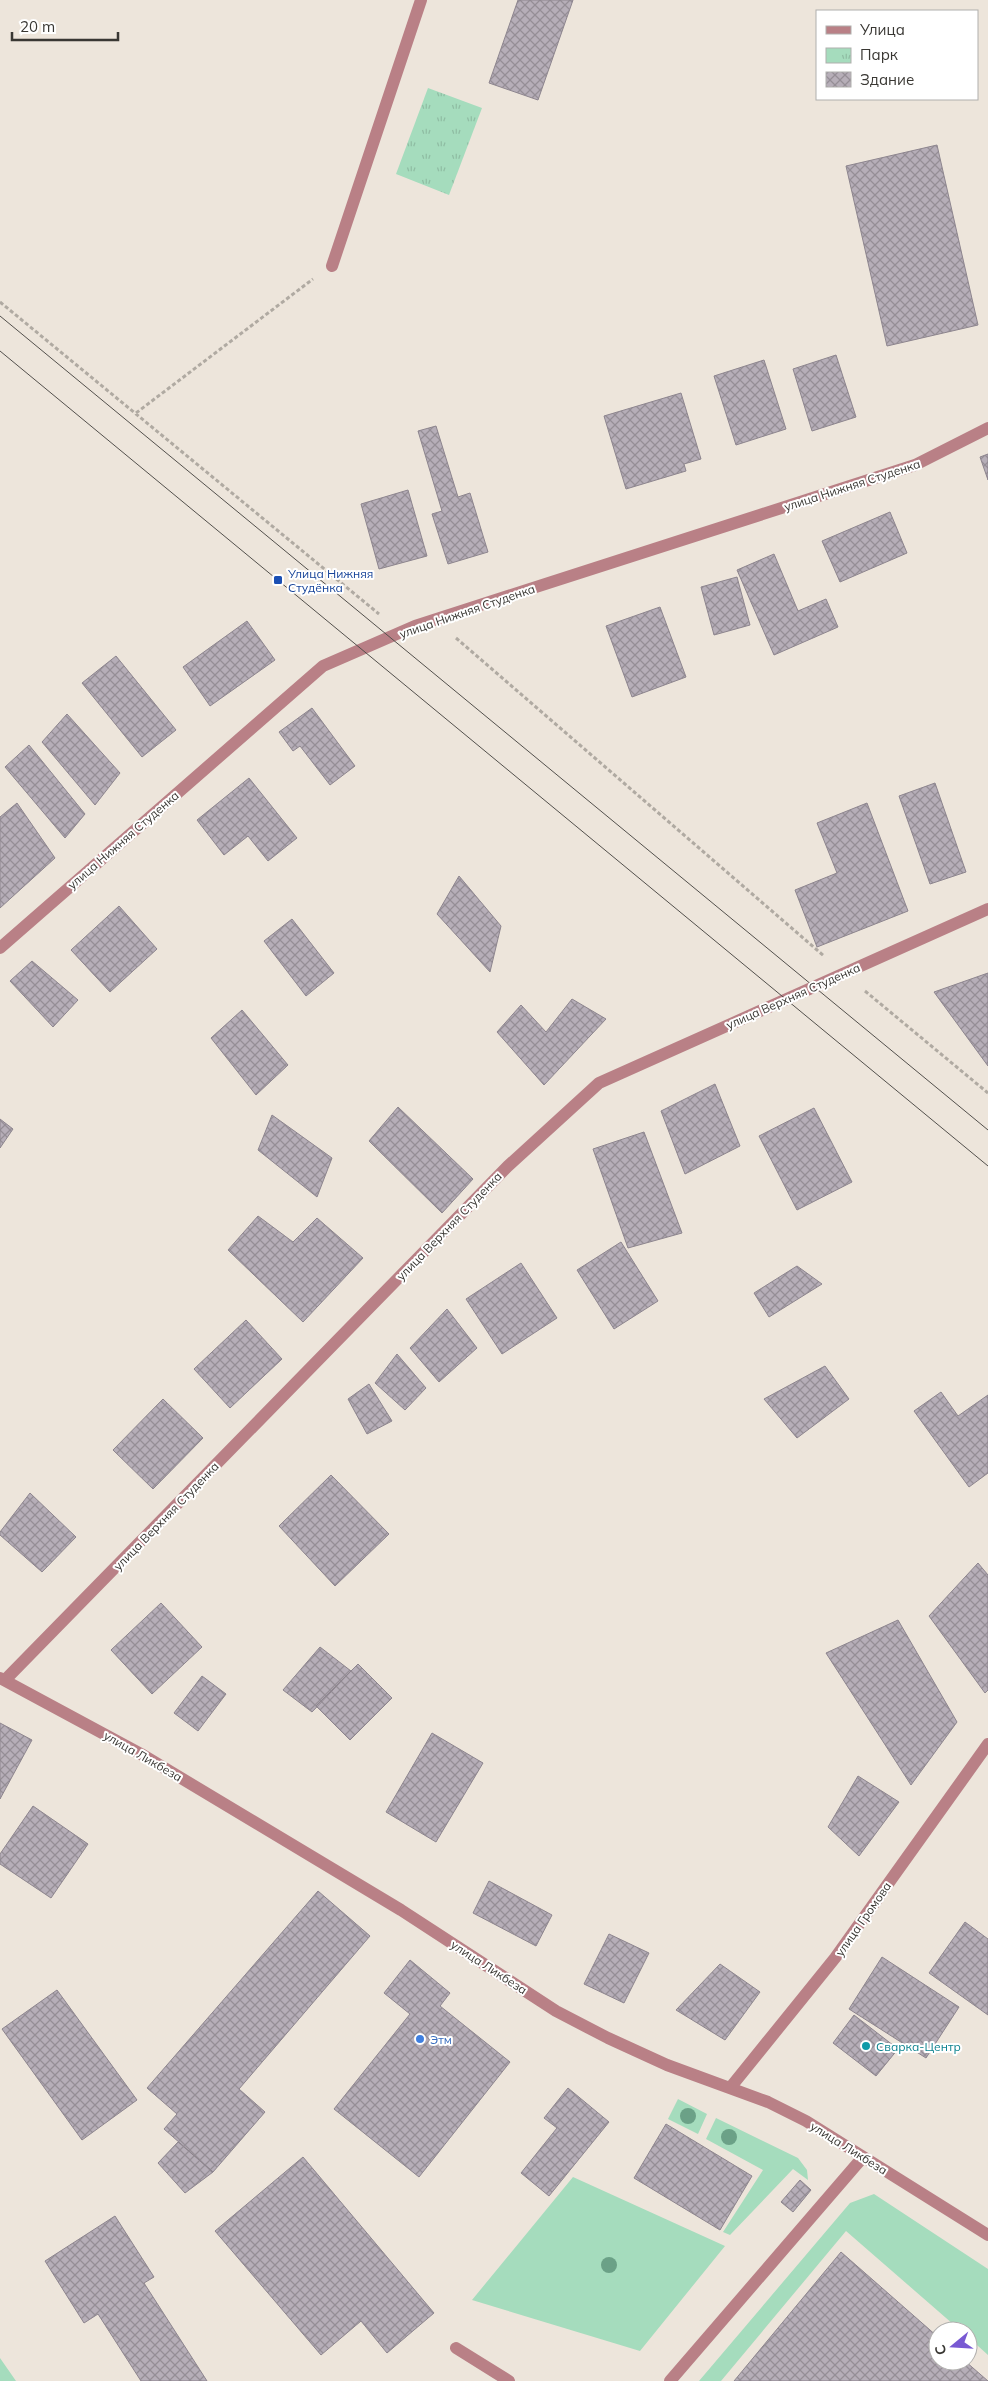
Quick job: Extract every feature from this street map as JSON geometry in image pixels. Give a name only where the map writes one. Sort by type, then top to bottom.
[{"type":"street","points":[[332,266],[421,0]]},
{"type":"street","name":"улица Нижняя Cтуденкa","points":[[0,948],[323,666],[400,632],[435,620],[916,465],[988,428]]},
{"type":"street","name":"улица Верхняя Студенка","points":[[3,1678],[508,1166],[599,1083],[988,909]]},
{"type":"street","name":"улица Ликбеза","points":[[3,1678],[141,1754],[401,1910],[556,2010],[608,2038],[659,2061],[768,2102],[806,2121],[988,2235]]},
{"type":"street","name":"улица Громова","points":[[730,2088],[836,1958],[988,1744]]},
{"type":"street","points":[[670,2381],[864,2157]]},
{"type":"street","points":[[456,2348],[509,2381]]},
{"type":"path","points":[[136,413],[332,266]]},
{"type":"path","points":[[0,302],[400,632]]},
{"type":"path","points":[[435,620],[844,974],[988,1093]]},
{"type":"green space","points":[[428,88],[482,108],[449,195],[396,174]]},
{"type":"green space","points":[[678,2099],[707,2114],[698,2134],[668,2119]]},
{"type":"green space","points":[[716,2118],[798,2158],[807,2170],[808,2180],[793,2169],[730,2235],[723,2232],[763,2170],[706,2139]]},
{"type":"green space","points":[[573,2177],[725,2246],[640,2351],[472,2300]]},
{"type":"green space","points":[[874,2194],[988,2269],[988,2355],[978,2346],[978,2321],[950,2321],[846,2231],[721,2381],[699,2381],[850,2203]]},
{"type":"green space","points":[[0,2358],[16,2381],[0,2381]]},
{"type":"building","points":[[518,0],[573,0],[538,100],[489,83]]},
{"type":"building","points":[[937,145],[978,325],[887,346],[846,166]]},
{"type":"building","points":[[836,355],[856,417],[812,431],[793,369]]},
{"type":"building","points":[[764,360],[786,429],[736,445],[714,376]]},
{"type":"building","points":[[681,393],[701,459],[684,464],[686,471],[626,489],[604,416]]},
{"type":"building","points":[[436,426],[458,497],[470,493],[488,552],[448,564],[432,514],[442,511],[418,431]]},
{"type":"building","points":[[988,454],[988,480],[980,457]]},
{"type":"building","points":[[408,490],[427,556],[379,569],[361,504]]},
{"type":"building","points":[[890,512],[907,553],[840,582],[822,541]]},
{"type":"building","points":[[774,554],[798,611],[826,599],[838,627],[774,655],[737,570]]},
{"type":"building","points":[[737,577],[750,625],[714,635],[701,587]]},
{"type":"building","points":[[660,607],[686,677],[632,697],[606,626]]},
{"type":"building","points":[[247,621],[275,660],[210,706],[183,667]]},
{"type":"building","points":[[116,656],[176,730],[142,757],[82,683]]},
{"type":"building","points":[[312,708],[355,766],[330,785],[300,746],[293,751],[279,732]]},
{"type":"building","points":[[67,714],[120,773],[95,805],[42,742]]},
{"type":"building","points":[[29,745],[85,814],[65,838],[5,767]]},
{"type":"building","points":[[249,778],[297,838],[268,861],[248,836],[224,855],[197,820]]},
{"type":"building","points":[[935,783],[966,872],[930,884],[899,796]]},
{"type":"building","points":[[17,803],[55,858],[0,908],[0,817]]},
{"type":"building","points":[[867,803],[908,911],[817,947],[795,890],[837,873],[817,823]]},
{"type":"building","points":[[459,876],[501,926],[490,972],[437,914]]},
{"type":"building","points":[[119,906],[157,949],[110,992],[71,950]]},
{"type":"building","points":[[292,919],[334,973],[306,996],[264,941]]},
{"type":"building","points":[[32,961],[78,1000],[53,1027],[10,981]]},
{"type":"building","points":[[988,973],[988,1066],[934,992]]},
{"type":"building","points":[[572,999],[606,1019],[544,1085],[497,1032],[521,1005],[546,1032]]},
{"type":"building","points":[[242,1010],[288,1065],[256,1095],[211,1038]]},
{"type":"building","points":[[715,1084],[740,1146],[685,1174],[661,1111]]},
{"type":"building","points":[[398,1107],[473,1179],[442,1213],[369,1141]]},
{"type":"building","points":[[814,1108],[852,1182],[797,1210],[759,1136]]},
{"type":"building","points":[[272,1115],[332,1158],[317,1197],[258,1150]]},
{"type":"building","points":[[0,1119],[13,1129],[0,1148]]},
{"type":"building","points":[[644,1132],[682,1233],[628,1248],[593,1149]]},
{"type":"building","points":[[258,1216],[293,1242],[317,1218],[363,1258],[303,1322],[228,1250]]},
{"type":"building","points":[[621,1242],[658,1301],[614,1329],[577,1270]]},
{"type":"building","points":[[521,1263],[557,1318],[502,1354],[466,1299]]},
{"type":"building","points":[[797,1266],[822,1284],[769,1317],[754,1293]]},
{"type":"building","points":[[447,1309],[477,1348],[439,1382],[410,1348]]},
{"type":"building","points":[[246,1320],[282,1359],[230,1408],[194,1369]]},
{"type":"building","points":[[397,1354],[426,1388],[405,1410],[375,1383]]},
{"type":"building","points":[[825,1366],[849,1399],[797,1438],[764,1399]]},
{"type":"building","points":[[369,1384],[392,1421],[367,1434],[348,1399]]},
{"type":"building","points":[[941,1392],[958,1416],[988,1395],[988,1473],[969,1487],[914,1411]]},
{"type":"building","points":[[163,1399],[203,1438],[153,1489],[113,1450]]},
{"type":"building","points":[[331,1475],[389,1534],[335,1586],[279,1526]]},
{"type":"building","points":[[30,1493],[76,1537],[42,1572],[0,1535],[0,1532]]},
{"type":"building","points":[[978,1563],[988,1575],[988,1690],[985,1693],[929,1616]]},
{"type":"building","points":[[161,1603],[202,1647],[152,1694],[111,1650]]},
{"type":"building","points":[[898,1620],[957,1722],[911,1785],[826,1653]]},
{"type":"building","points":[[320,1647],[351,1671],[312,1712],[283,1690]]},
{"type":"building","points":[[358,1664],[392,1698],[350,1740],[316,1706]]},
{"type":"building","points":[[202,1676],[226,1694],[198,1731],[174,1713]]},
{"type":"building","points":[[0,1723],[32,1740],[0,1799]]},
{"type":"building","points":[[432,1733],[483,1763],[436,1842],[386,1812]]},
{"type":"building","points":[[858,1776],[899,1802],[859,1856],[828,1827]]},
{"type":"building","points":[[33,1806],[88,1844],[51,1898],[0,1864],[0,1854]]},
{"type":"building","points":[[489,1881],[552,1915],[536,1946],[473,1913]]},
{"type":"building","points":[[318,1891],[370,1936],[239,2089],[265,2112],[213,2172],[164,2129],[177,2114],[147,2088]]},
{"type":"building","points":[[965,1922],[988,1939],[988,2015],[929,1973]]},
{"type":"building","points":[[609,1934],[649,1953],[624,2003],[584,1984]]},
{"type":"building","points":[[882,1957],[959,2007],[926,2058],[849,2009]]},
{"type":"building","points":[[410,1960],[450,1993],[440,2006],[510,2062],[419,2177],[334,2109],[410,2014],[384,1993]]},
{"type":"building","points":[[720,1964],[760,1992],[725,2040],[676,2010]]},
{"type":"building","points":[[57,1990],[137,2100],[82,2140],[2,2029]]},
{"type":"building","name":"Сварка-Центр","points":[[854,2015],[898,2049],[876,2076],[833,2043]]},
{"type":"building","points":[[568,2088],[609,2122],[549,2196],[521,2173],[557,2128],[544,2118]]},
{"type":"building","points":[[666,2124],[752,2176],[720,2230],[634,2178]]},
{"type":"building","points":[[178,2142],[213,2172],[185,2193],[158,2163]]},
{"type":"building","points":[[303,2157],[434,2313],[387,2353],[361,2321],[321,2355],[215,2231]]},
{"type":"building","points":[[800,2180],[811,2190],[793,2212],[781,2202]]},
{"type":"building","points":[[115,2216],[154,2277],[144,2283],[207,2381],[141,2381],[98,2314],[84,2323],[45,2261]]},
{"type":"building","points":[[841,2252],[928,2328],[928,2371],[976,2371],[988,2381],[734,2381]]},
{"type":"tram line","points":[[0,316],[988,1130]]},
{"type":"tram line","points":[[0,351],[988,1166]]},
{"type":"place","name":"Улица Нижняя Студёнка","points":[[278,580]]},
{"type":"place","name":"Этм","points":[[420,2039]]},
{"type":"place","name":"Сварка-Центр","points":[[866,2046]]}]
